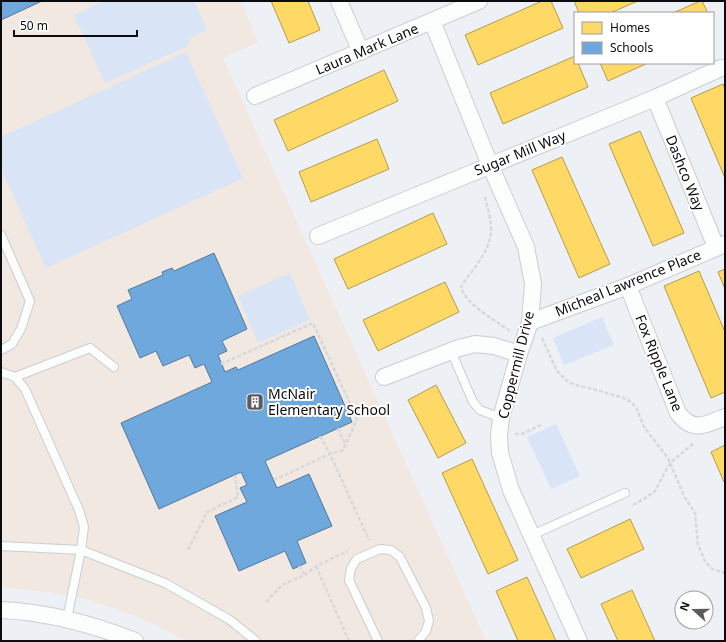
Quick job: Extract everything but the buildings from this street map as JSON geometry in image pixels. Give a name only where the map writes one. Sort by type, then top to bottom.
[{"type":"street","points":[[339,1],[361,52]]},
{"type":"street","name":"Laura Mark Lane","points":[[255,96],[432,21],[452,6],[478,1]]},
{"type":"street","name":"Coppermill Drive","points":[[432,21],[483,168],[526,247],[533,284],[530,322],[521,348],[502,418],[499,435],[500,453],[511,490],[579,641]]},
{"type":"street","name":"Sugar Mill Way","points":[[318,236],[654,98],[721,68]]},
{"type":"street","name":"Dashco Way","points":[[654,98],[721,246]]},
{"type":"street","name":"Micheal Lawrence Place","points":[[530,322],[628,286],[721,246]]},
{"type":"street","name":"Fox Ripple Lane","points":[[628,286],[678,413],[691,425],[700,426],[725,417]]},
{"type":"street","points":[[384,377],[451,351],[475,344],[521,348]]},
{"type":"street","points":[[1,610],[67,619],[104,629],[135,641]]},
{"type":"lane","points":[[1,235],[30,301],[21,329],[12,344],[1,350]]},
{"type":"lane","points":[[14,377],[90,348],[114,367]]},
{"type":"lane","points":[[451,351],[473,402],[480,410],[502,418]]},
{"type":"lane","points":[[1,370],[14,377],[25,389],[79,510],[84,527],[81,550],[67,619]]},
{"type":"lane","points":[[532,536],[625,493]]},
{"type":"lane","points":[[1,546],[81,550],[165,583],[230,620],[256,641]]},
{"type":"lane","points":[[378,641],[350,580],[351,568],[357,559],[380,549],[391,550],[400,557],[426,608],[429,620],[426,631],[418,641]]},
{"type":"path","points":[[483,168],[483,183],[491,228],[490,238],[476,267],[461,287],[463,294],[468,301],[521,348]]},
{"type":"path","points":[[221,364],[313,323],[357,419],[343,450],[330,454],[274,480]]},
{"type":"path","points":[[541,336],[557,371],[567,381],[575,385],[593,388],[627,399],[636,407],[644,427],[668,458],[684,496],[695,513],[698,545],[705,561],[712,569],[725,573]]},
{"type":"path","points":[[515,434],[522,434],[541,425]]},
{"type":"path","points":[[338,428],[345,444]]},
{"type":"path","points":[[320,436],[330,454],[369,540]]},
{"type":"path","points":[[633,505],[655,491],[670,462],[694,443]]},
{"type":"path","points":[[188,550],[207,512],[238,497],[235,475]]},
{"type":"path","points":[[300,566],[305,575]]},
{"type":"path","points":[[316,566],[349,641]]},
{"type":"shaded area","points":[[1,1],[241,1],[258,42],[223,58],[486,641],[187,641],[145,620],[104,605],[76,597],[1,587]]},
{"type":"shaded area","points":[[104,1],[194,1],[207,30],[191,37],[187,47],[105,83],[74,15]]},
{"type":"shaded area","points":[[186,52],[243,178],[46,268],[1,168],[1,137]]},
{"type":"shaded area","points":[[290,273],[310,320],[258,343],[238,296]]},
{"type":"shaded area","points":[[602,317],[614,345],[564,365],[553,338]]},
{"type":"shaded area","points":[[556,424],[580,476],[551,489],[527,437]]},
{"type":"place","name":"McNair Elementary School","points":[[255,402]]}]
